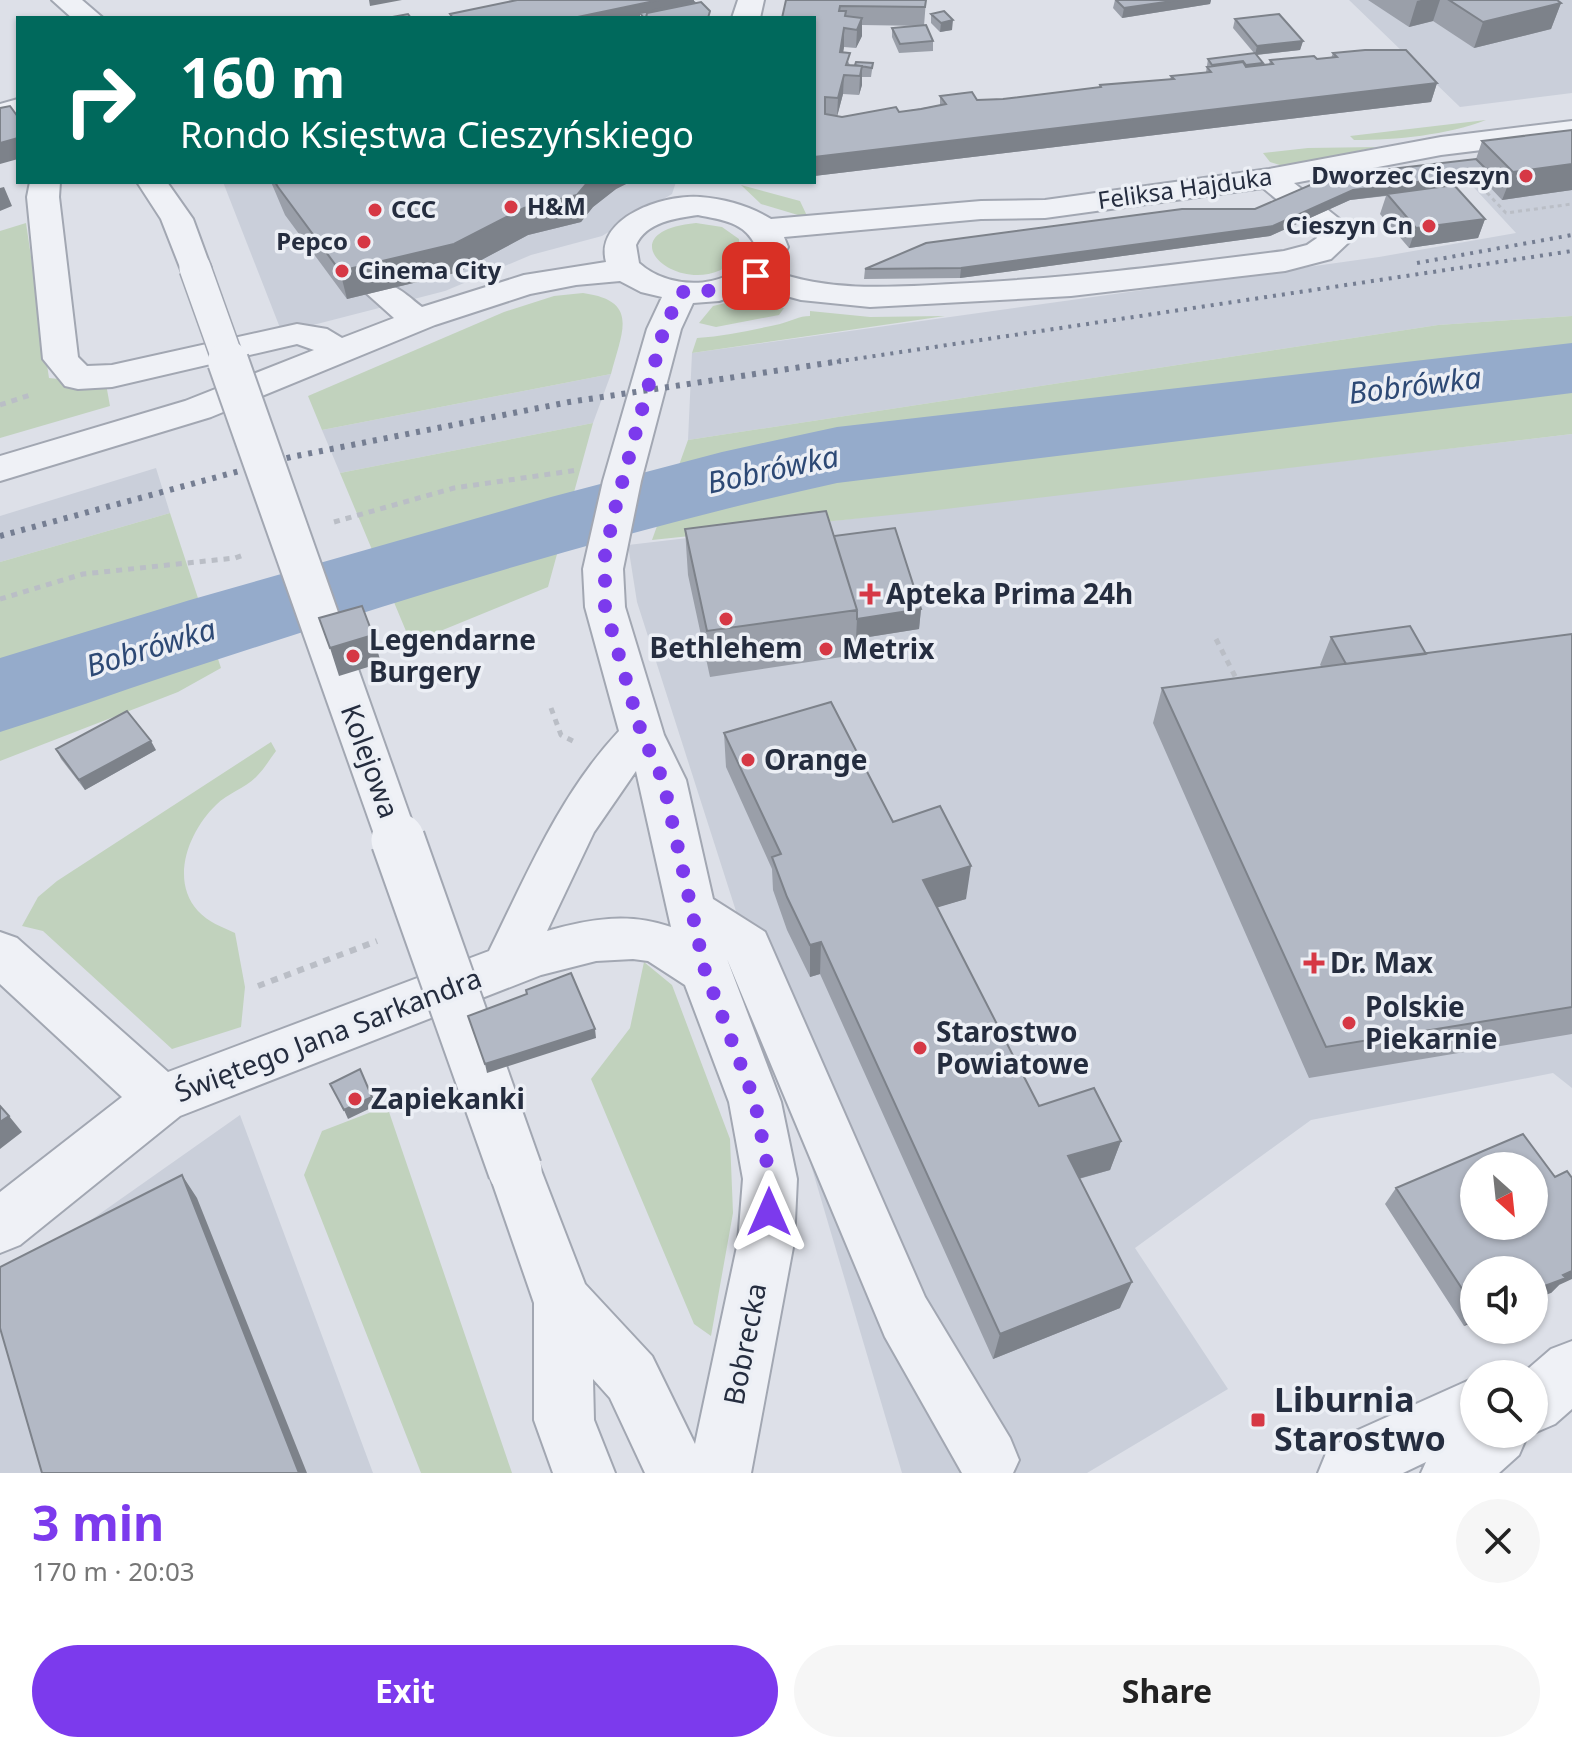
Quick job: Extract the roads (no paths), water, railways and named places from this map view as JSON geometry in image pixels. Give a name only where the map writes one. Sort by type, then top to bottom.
[{"type":"street","points":[[65,0],[86,16]]},
{"type":"street","name":"Feliksa Hajduka","points":[[764,253],[988,223],[1035,210],[1269,178],[1441,146],[1572,130]]},
{"type":"street","points":[[0,469],[224,400],[417,319],[555,279],[626,254],[646,218],[701,194],[740,213],[764,253],[806,292],[854,297],[1019,293],[1285,261],[1319,252],[1334,241],[1331,228],[1269,178]]},
{"type":"street","points":[[45,184],[43,197],[61,359],[78,378],[112,376],[297,334],[312,334],[326,341],[338,354]]},
{"type":"street","name":"Kolejowa","points":[[153,184],[177,219],[195,268],[563,1303],[564,1420],[584,1473]]},
{"type":"street","name":"Kolejowa","points":[[174,184],[177,219]]},
{"type":"street","points":[[626,254],[641,281],[681,292],[722,290],[764,253]]},
{"type":"street","points":[[382,292],[417,319]]},
{"type":"street","name":"Bobrecka","points":[[681,292],[664,329],[624,473],[605,554],[605,607],[642,735],[663,780],[705,971],[755,1102],[770,1179],[766,1242],[720,1473]]},
{"type":"street","name":"Świętego Jana Sarkandra","points":[[506,966],[575,823],[609,771],[642,735]]},
{"type":"street","points":[[692,911],[748,947],[905,1317],[988,1460]]},
{"type":"street","name":"Świętego Jana Sarkandra","points":[[0,1226],[161,1099],[506,966],[565,947],[610,939],[653,941],[705,971]]},
{"type":"street","points":[[0,953],[161,1099]]},
{"type":"street","name":"Kolejowa","points":[[563,1303],[631,1377],[677,1473]]},
{"type":"street","points":[[1548,1373],[1572,1362]]},
{"type":"street","points":[[1548,1391],[1572,1370]]},
{"type":"street","points":[[1349,1473],[1380,1452],[1460,1415]]},
{"type":"street","points":[[1452,1473],[1481,1448]]},
{"type":"waterway","name":"Bobrówka","points":[[0,695],[190,634],[551,527],[779,467],[837,455],[1572,368]]},
{"type":"railway","points":[[1417,263],[1572,235]]},
{"type":"railway","points":[[828,363],[1572,251]]},
{"type":"railway","points":[[0,536],[291,457],[569,402],[841,361]]},
{"type":"place","name":"Dworzec Cieszyn","points":[[1526,176]]},
{"type":"place","name":"H&M","points":[[511,207]]},
{"type":"place","name":"CCC","points":[[375,210]]},
{"type":"place","name":"Cieszyn Cn","points":[[1429,226]]},
{"type":"place","name":"Pepco","points":[[364,242]]},
{"type":"place","name":"Cinema City","points":[[342,271]]},
{"type":"place","name":"Apteka Prima 24h","points":[[870,594]]},
{"type":"place","name":"Bethlehem","points":[[726,619]]},
{"type":"place","name":"Metrix","points":[[826,649]]},
{"type":"place","name":"Legendarne Burgery","points":[[353,656]]},
{"type":"place","name":"Orange","points":[[748,760]]},
{"type":"place","name":"Dr. Max","points":[[1314,963]]},
{"type":"place","name":"Polskie Piekarnie","points":[[1349,1023]]},
{"type":"place","name":"Starostwo Powiatowe","points":[[920,1048]]},
{"type":"place","name":"Zapiekanki","points":[[355,1099]]},
{"type":"place","name":"Liburnia Starostwo","points":[[1258,1420]]}]
